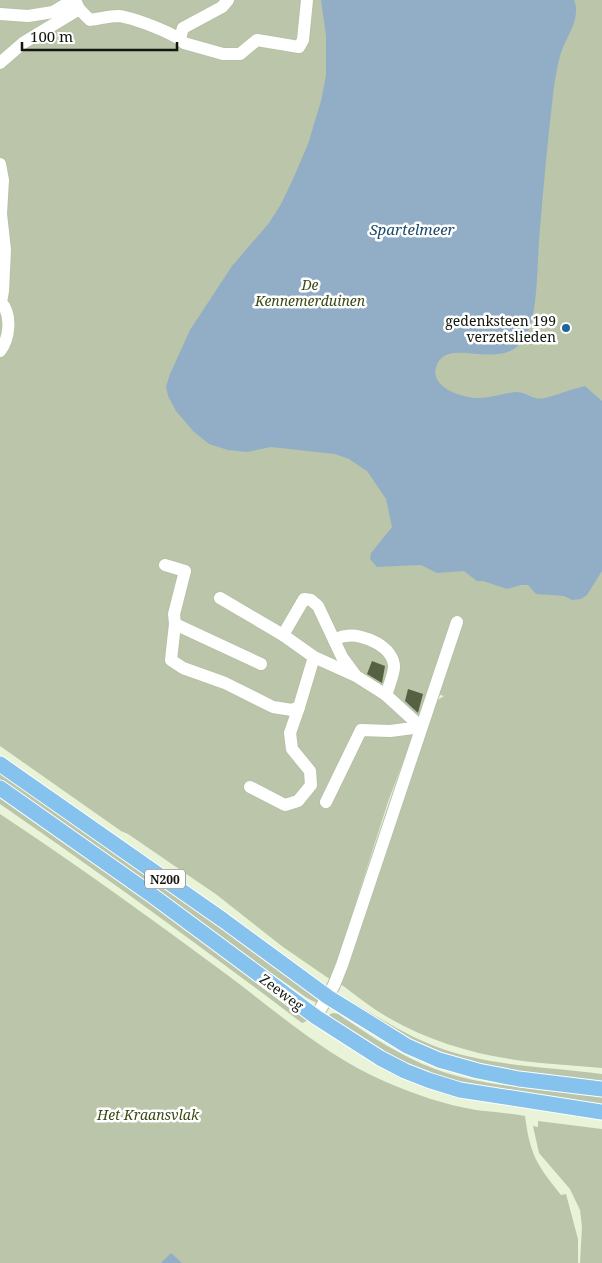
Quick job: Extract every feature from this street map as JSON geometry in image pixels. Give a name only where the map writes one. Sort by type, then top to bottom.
[{"type":"main road","name":"Zeeweg","points":[[0,764],[223,920],[328,997],[407,1046],[439,1060],[478,1071],[519,1079],[602,1089]]},
{"type":"main road","name":"Zeeweg","points":[[0,788],[149,893],[316,1017],[380,1058],[405,1071],[460,1090],[602,1112]]},
{"type":"lane","points":[[180,38],[183,28],[222,7],[228,0]]},
{"type":"lane","points":[[76,3],[90,20],[118,16],[180,38],[184,43],[222,54],[240,54],[257,40],[299,48],[303,40],[307,0]]},
{"type":"lane","points":[[0,14],[28,16],[53,12],[76,3]]},
{"type":"lane","points":[[0,63],[76,3]]},
{"type":"lane","points":[[0,164],[2,180],[1,221],[5,250],[0,302],[5,307],[8,325],[7,342],[0,352]]},
{"type":"lane","points":[[165,565],[185,571],[174,614],[175,624],[171,660],[182,668],[225,683],[273,707],[292,710],[300,707]]},
{"type":"lane","points":[[220,598],[283,635],[314,657],[356,676],[386,695],[421,727]]},
{"type":"lane","points":[[283,635],[304,599],[310,600],[318,606],[342,657],[356,676]]},
{"type":"lane","points":[[316,1017],[328,997],[342,966],[456,622]]},
{"type":"lane","points":[[175,624],[261,664]]},
{"type":"lane","points":[[334,640],[344,636],[362,638],[378,644],[389,653],[394,668],[386,695]]},
{"type":"lane","points":[[250,787],[285,805],[298,801],[311,785],[310,771],[292,749],[290,733],[300,707],[314,657]]},
{"type":"lane","points":[[326,802],[361,730],[421,727]]},
{"type":"green space","name":"De Kennemerduinen","points":[[0,0],[602,0],[602,1068],[502,1058],[444,1043],[389,1018],[339,983],[424,709],[444,696],[429,692],[388,802],[331,980],[283,947],[217,895],[121,831],[0,746]]},
{"type":"green space","points":[[0,770],[220,924],[317,999],[317,1003],[307,998],[0,782]]},
{"type":"green space","points":[[0,793],[46,824],[309,1020],[302,1023],[153,912],[0,804]]},
{"type":"green space","name":"Het Kraansvlak","points":[[0,814],[142,913],[303,1033],[343,1060],[386,1082],[430,1099],[476,1110],[525,1116],[529,1141],[540,1167],[561,1195],[566,1194],[578,1239],[578,1263],[0,1263]]},
{"type":"green space","points":[[340,995],[399,1030],[437,1047],[478,1059],[602,1074],[602,1084],[514,1074],[432,1053],[349,1003]]},
{"type":"green space","points":[[334,1013],[397,1051],[422,1064],[455,1076],[518,1087],[602,1095],[602,1105],[488,1092],[411,1070],[329,1017],[330,1014]]},
{"type":"green space","points":[[538,1121],[602,1129],[602,1263],[580,1263],[582,1227],[580,1210],[570,1189],[539,1153],[533,1126],[538,1127]]},
{"type":"water","name":"Spartelmeer","points":[[321,0],[574,0],[576,14],[562,49],[554,86],[542,202],[536,289],[531,324],[527,334],[517,347],[505,353],[491,355],[452,353],[442,357],[436,367],[435,374],[438,381],[449,390],[472,398],[516,392],[541,399],[585,386],[602,401],[602,571],[587,595],[581,599],[572,600],[564,596],[536,594],[528,585],[507,589],[483,581],[477,581],[464,571],[437,573],[421,565],[377,567],[370,559],[371,553],[392,527],[386,499],[367,471],[349,459],[335,454],[271,447],[247,452],[228,450],[209,444],[193,431],[176,411],[168,396],[166,387],[170,374],[190,330],[232,266],[269,223],[281,204],[308,144],[321,101],[326,75],[326,36]]},
{"type":"water","points":[[171,1253],[182,1263],[161,1263]]},
{"type":"building","points":[[372,661],[385,666],[382,683],[367,674]]},
{"type":"building","points":[[408,689],[423,694],[418,713],[405,701]]},
{"type":"place","name":"gedenksteen 199 verzetslieden","points":[[566,328]]}]
